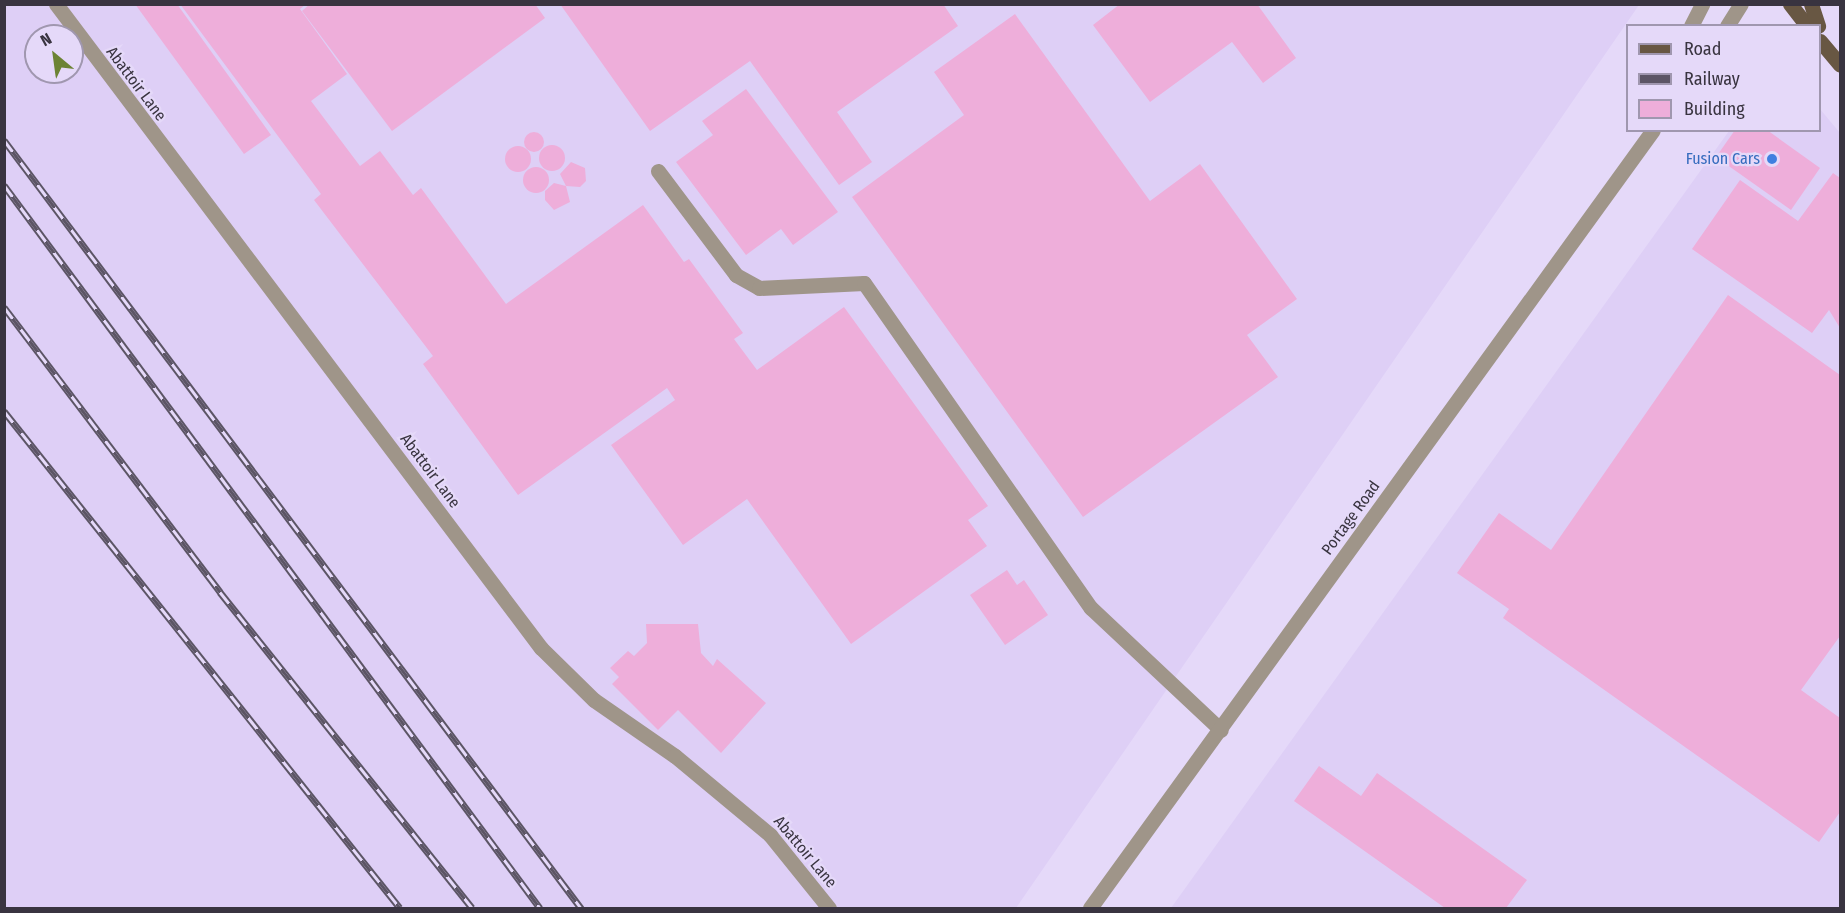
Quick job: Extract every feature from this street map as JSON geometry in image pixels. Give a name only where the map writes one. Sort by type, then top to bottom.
[{"type":"main road","points":[[1790,4],[1805,24]]},
{"type":"main road","points":[[1811,4],[1817,24]]},
{"type":"main road","points":[[1822,44],[1840,65]]},
{"type":"street","name":"Abattoir Lane","points":[[56,4],[541,648],[594,700],[675,756],[770,835],[829,909]]},
{"type":"street","points":[[1692,24],[1702,4]]},
{"type":"street","points":[[1728,24],[1741,4]]},
{"type":"street","name":"Portage Road","points":[[1640,149],[1646,132]]},
{"type":"street","name":"Portage Road","points":[[1090,909],[1652,132]]},
{"type":"street","points":[[658,171],[736,275],[759,288],[864,283],[1091,608],[1221,730]]},
{"type":"shaded area","points":[[5,5],[1639,5],[1016,908],[5,908]]},
{"type":"shaded area","points":[[1821,110],[1840,133],[1840,908],[1171,908],[1728,132],[1821,132]]},
{"type":"building","points":[[135,4],[177,4],[271,135],[244,154]]},
{"type":"building","points":[[180,4],[306,4],[300,9],[347,74],[311,101],[360,166],[380,151],[413,195],[421,188],[506,304],[643,205],[684,262],[689,259],[743,333],[734,339],[757,370],[844,307],[988,506],[968,520],[987,546],[851,644],[747,499],[683,545],[611,445],[675,400],[667,388],[518,495],[423,364],[433,356],[314,200],[321,194]]},
{"type":"building","points":[[310,4],[535,4],[545,18],[392,131],[302,11]]},
{"type":"building","points":[[560,4],[943,4],[958,26],[837,112],[872,162],[839,185],[750,61],[650,131]]},
{"type":"building","points":[[1120,4],[1257,4],[1296,58],[1263,83],[1232,42],[1150,102],[1093,25]]},
{"type":"building","points":[[1015,14],[1150,201],[1200,164],[1297,299],[1247,335],[1278,377],[1083,517],[852,197],[964,115],[934,72]]},
{"type":"building","points":[[746,89],[838,212],[793,245],[781,229],[746,255],[676,162],[713,135],[702,121]]},
{"type":"building","points":[[534,132],[541,135],[544,142],[541,149],[534,152],[527,149],[524,142],[527,135]]},
{"type":"building","points":[[1734,132],[1770,132],[1820,168],[1791,210],[1716,157]]},
{"type":"building","points":[[552,145],[561,149],[565,158],[561,167],[552,171],[543,167],[539,158],[543,149]]},
{"type":"building","points":[[518,146],[527,150],[531,159],[527,168],[518,172],[509,168],[505,159],[509,150]]},
{"type":"building","points":[[571,162],[585,168],[586,181],[580,187],[566,186],[560,174]]},
{"type":"building","points":[[536,167],[545,171],[549,180],[545,189],[536,193],[527,189],[523,180],[527,171]]},
{"type":"building","points":[[1833,173],[1840,178],[1840,328],[1829,310],[1812,333],[1692,249],[1740,180],[1798,221]]},
{"type":"building","points":[[554,183],[566,186],[570,202],[554,210],[545,200],[545,191]]},
{"type":"building","points":[[1728,295],[1840,375],[1840,636],[1801,690],[1840,718],[1840,812],[1819,842],[1503,618],[1509,609],[1457,573],[1499,513],[1551,550]]},
{"type":"building","points":[[1007,570],[1017,585],[1024,580],[1048,615],[1005,645],[970,595]]},
{"type":"building","points":[[646,624],[698,624],[701,653],[713,666],[717,659],[766,703],[721,753],[678,710],[658,730],[612,684],[619,677],[610,668],[628,651],[634,656],[647,643]]},
{"type":"building","points":[[1319,766],[1361,796],[1377,773],[1527,880],[1506,908],[1445,908],[1294,801]]},
{"type":"railway","points":[[4,140],[581,908]]},
{"type":"railway","points":[[4,185],[540,908]]},
{"type":"railway","points":[[4,307],[220,592],[472,908]]},
{"type":"railway","points":[[4,411],[400,908]]},
{"type":"place","name":"Fusion Cars","points":[[1772,159]]}]
